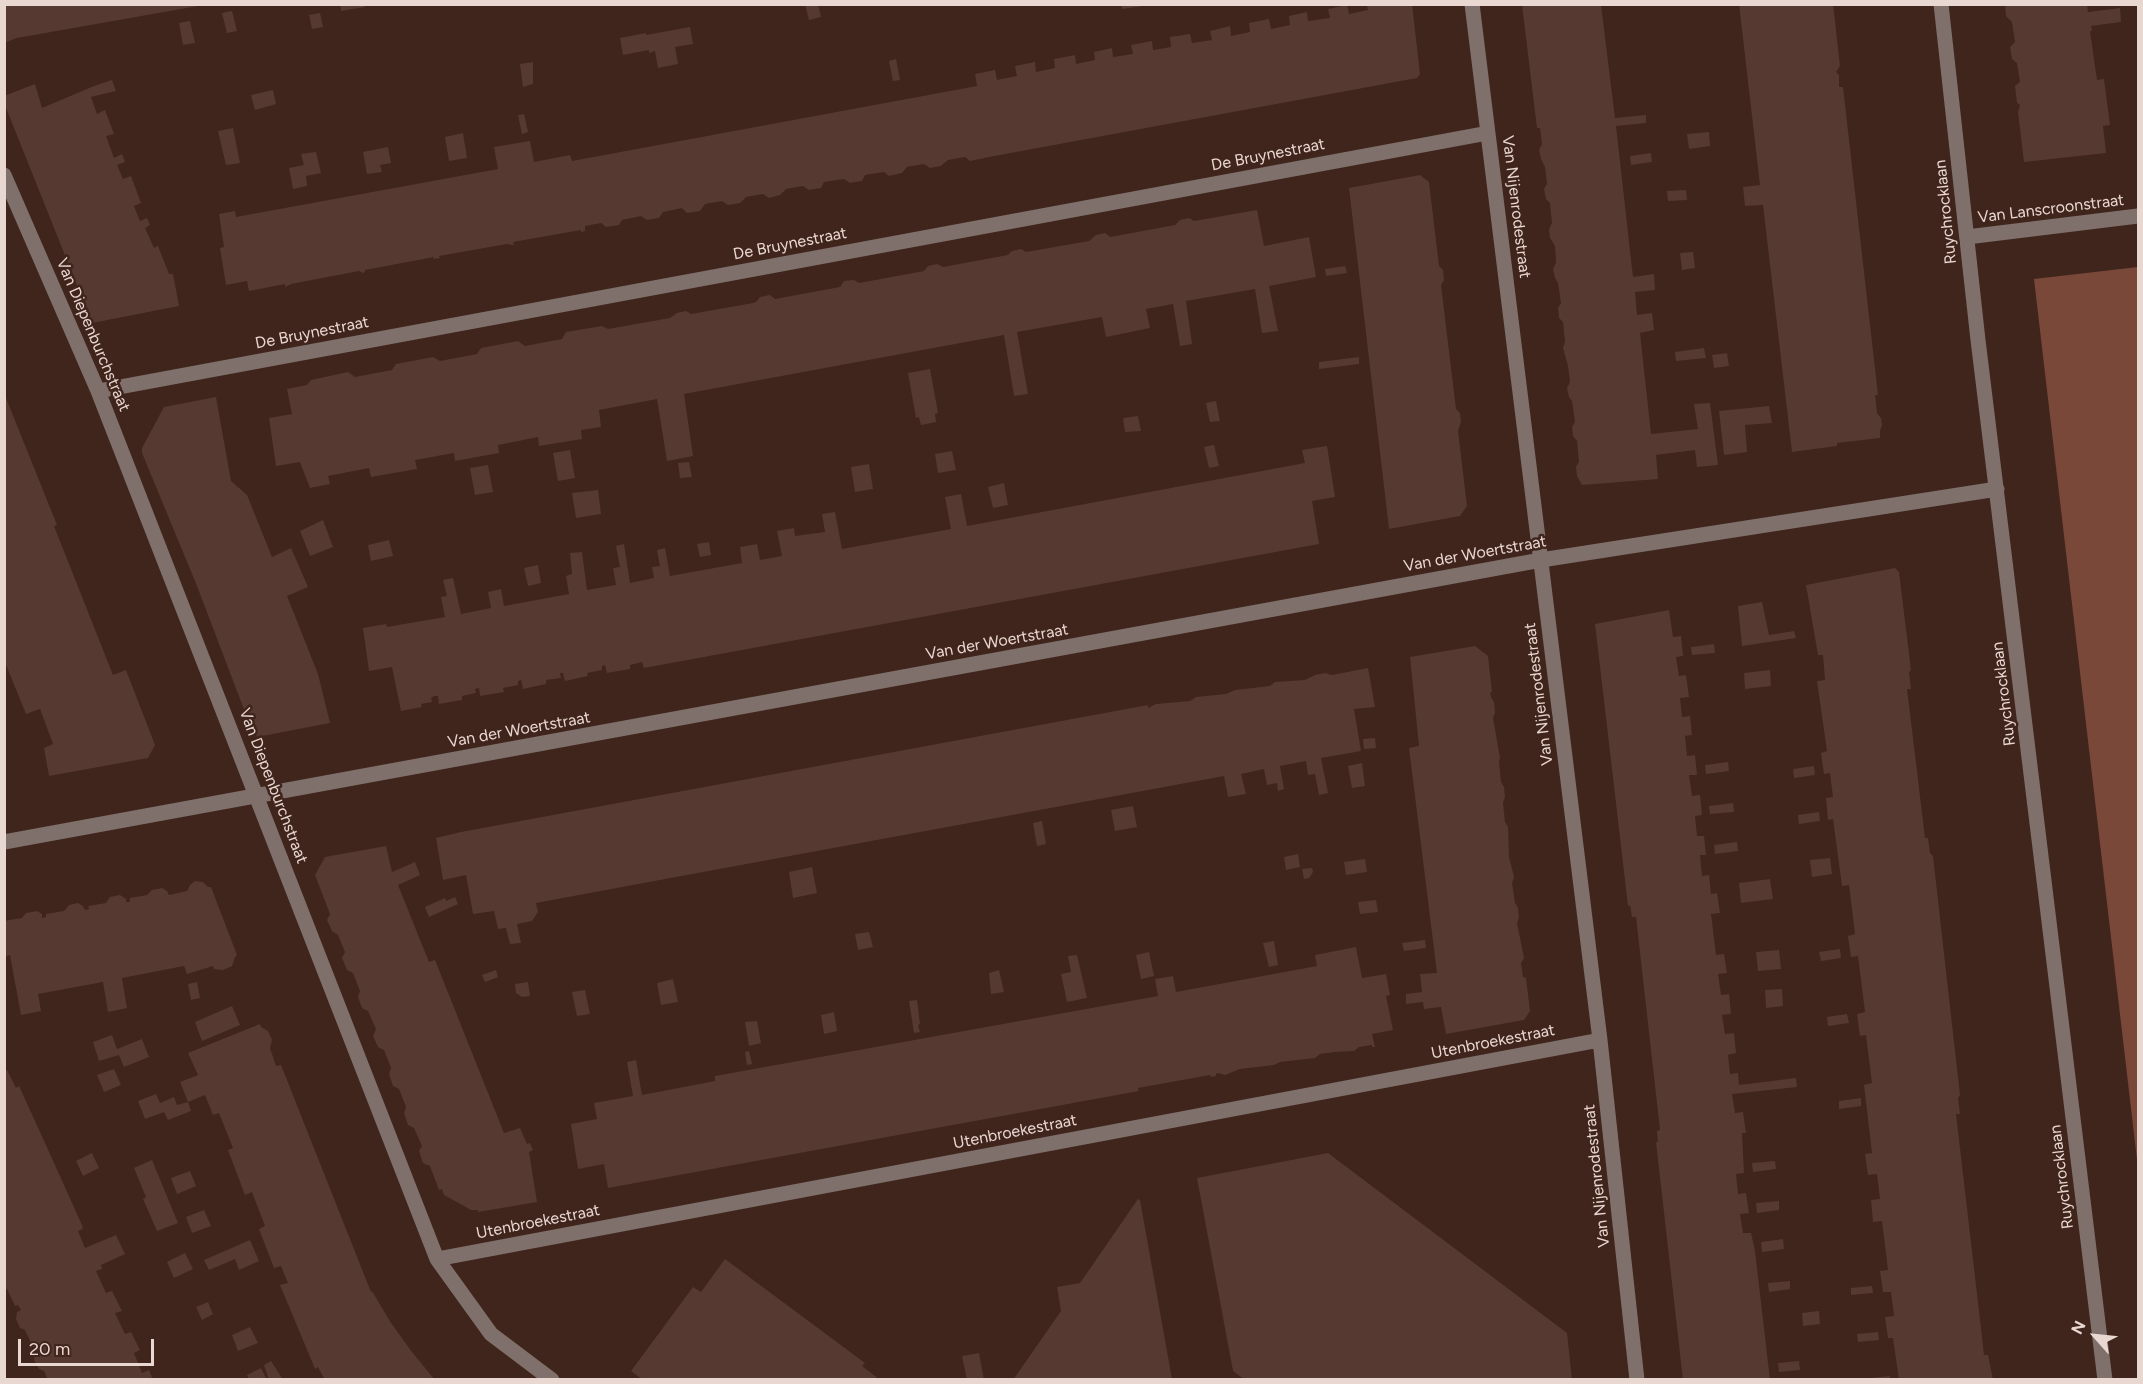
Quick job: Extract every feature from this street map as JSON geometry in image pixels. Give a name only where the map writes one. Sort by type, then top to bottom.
[{"type":"street","name":"Van Nijenrodestraat","points":[[1472,4],[1600,1040],[1637,1380]]},
{"type":"street","name":"Ruychrocklaan","points":[[1941,4],[2105,1380]]},
{"type":"street","name":"De Bruynestraat","points":[[98,392],[1488,133]]},
{"type":"street","name":"Van Diepenburchstraat","points":[[4,174],[98,392],[437,1259],[491,1334],[552,1380]]},
{"type":"street","name":"Van Lanscroonstraat","points":[[1967,237],[2139,216]]},
{"type":"street","name":"Van der Woertstraat","points":[[4,842],[1541,560],[1997,489]]},
{"type":"street","name":"Utenbroekestraat","points":[[437,1259],[1600,1040]]},
{"type":"shaded area","points":[[2138,267],[2138,1168],[2034,279]]},
{"type":"building","points":[[4,4],[198,4],[198,6],[17,38],[4,43]]},
{"type":"building","points":[[340,4],[364,4],[365,7],[341,11]]},
{"type":"building","points":[[805,4],[818,4],[821,17],[809,20]]},
{"type":"building","points":[[1122,4],[1143,4],[1143,6],[1122,9]]},
{"type":"building","points":[[1412,4],[1420,74],[1417,78],[970,161],[965,157],[948,160],[941,166],[930,168],[924,164],[907,167],[902,173],[889,176],[884,172],[865,175],[862,181],[850,183],[844,179],[824,182],[821,188],[809,190],[803,186],[786,189],[780,195],[769,198],[763,194],[746,197],[740,203],[728,205],[722,201],[705,204],[700,211],[687,213],[682,208],[663,212],[659,218],[647,220],[641,216],[622,220],[619,225],[606,227],[601,223],[585,226],[585,231],[581,232],[581,230],[513,242],[514,245],[507,244],[439,256],[440,258],[433,259],[434,257],[365,270],[363,273],[359,271],[285,287],[285,284],[249,291],[247,281],[226,285],[220,248],[224,247],[219,214],[235,211],[236,217],[498,169],[494,147],[530,141],[534,162],[570,155],[572,161],[977,86],[975,74],[995,70],[997,80],[1017,76],[1015,66],[1035,62],[1036,72],[1055,68],[1054,59],[1075,55],[1076,64],[1095,60],[1094,52],[1112,48],[1113,57],[1133,54],[1131,45],[1152,41],[1153,50],[1171,47],[1170,37],[1190,34],[1192,43],[1212,40],[1210,31],[1230,26],[1231,36],[1250,32],[1249,23],[1269,19],[1271,29],[1290,25],[1289,16],[1307,12],[1308,21],[1330,18],[1328,9],[1347,5],[1349,14],[1368,10],[1367,5]]},
{"type":"building","points":[[1739,4],[1833,4],[1840,66],[1836,72],[1839,75],[1839,87],[1843,87],[1878,395],[1875,395],[1877,413],[1882,425],[1880,438],[1837,443],[1837,446],[1792,452],[1763,205],[1745,206],[1743,187],[1760,185]]},
{"type":"building","points":[[2005,4],[2087,4],[2088,12],[2120,8],[2121,22],[2091,26],[2092,31],[2090,31],[2097,80],[2104,79],[2110,125],[2103,126],[2106,153],[2024,162],[2018,112],[2020,105],[2017,103],[2015,86],[2020,82],[2017,63],[2012,59],[2010,47],[2015,42],[2012,22],[2006,16]]},
{"type":"building","points":[[1522,5],[1601,5],[1615,118],[1646,115],[1646,123],[1616,126],[1633,277],[1654,274],[1655,290],[1635,292],[1637,315],[1652,313],[1654,330],[1640,333],[1651,434],[1698,429],[1694,404],[1710,403],[1718,465],[1697,467],[1695,450],[1656,455],[1658,479],[1582,485],[1577,476],[1576,467],[1579,462],[1577,441],[1573,436],[1572,427],[1575,422],[1572,401],[1567,388],[1570,382],[1563,348],[1565,342],[1563,322],[1559,318],[1558,308],[1561,303],[1553,269],[1556,263],[1555,246],[1550,238],[1549,229],[1552,223],[1550,203],[1546,199],[1544,189],[1547,184],[1545,167],[1539,150],[1542,144],[1540,128],[1537,128]]},
{"type":"building","points":[[232,11],[237,31],[227,33],[222,13]]},
{"type":"building","points":[[320,13],[323,27],[312,29],[309,15]]},
{"type":"building","points":[[190,21],[195,43],[183,45],[179,23]]},
{"type":"building","points":[[690,27],[693,44],[675,47],[678,64],[658,68],[655,51],[649,53],[649,50],[623,55],[620,38]]},
{"type":"building","points":[[896,59],[900,80],[893,81],[889,61]]},
{"type":"building","points":[[533,62],[533,84],[523,87],[520,64]]},
{"type":"building","points":[[112,80],[116,91],[91,97],[97,114],[105,110],[114,134],[106,136],[114,158],[122,154],[125,162],[117,165],[123,179],[131,176],[141,203],[134,206],[140,221],[147,218],[150,225],[145,228],[154,248],[158,246],[169,274],[173,274],[179,306],[92,323],[4,103],[4,96],[35,84],[42,108]]},
{"type":"building","points":[[273,90],[276,104],[255,110],[251,95]]},
{"type":"building","points":[[524,114],[528,132],[522,134],[518,115]]},
{"type":"building","points":[[233,128],[240,163],[226,165],[218,131]]},
{"type":"building","points":[[1709,132],[1710,146],[1689,149],[1687,134]]},
{"type":"building","points":[[463,133],[467,158],[449,161],[445,137]]},
{"type":"building","points":[[388,147],[391,163],[380,165],[382,172],[367,174],[363,152]]},
{"type":"building","points":[[316,152],[321,173],[306,176],[307,186],[293,189],[289,168],[304,165],[301,154]]},
{"type":"building","points":[[1651,153],[1652,162],[1631,165],[1630,156]]},
{"type":"building","points":[[1420,175],[1429,182],[1439,266],[1443,270],[1444,280],[1441,285],[1456,409],[1460,413],[1461,422],[1458,431],[1467,506],[1460,516],[1389,529],[1349,188]]},
{"type":"building","points":[[1686,190],[1687,200],[1668,201],[1667,191]]},
{"type":"building","points":[[1257,210],[1264,246],[1309,237],[1316,277],[1269,286],[1278,331],[1262,333],[1255,289],[1186,301],[1192,344],[1180,346],[1173,304],[1146,309],[1150,328],[1106,337],[1102,317],[1017,332],[1028,394],[1014,396],[1004,335],[684,394],[693,456],[667,461],[657,399],[599,410],[601,427],[581,430],[582,439],[539,446],[538,437],[498,445],[499,453],[455,461],[454,453],[415,460],[417,469],[371,477],[369,468],[328,476],[330,484],[310,488],[300,462],[276,466],[269,418],[292,414],[287,389],[307,385],[311,380],[348,372],[355,377],[392,370],[396,364],[433,357],[440,361],[477,354],[481,348],[518,341],[525,346],[562,339],[566,332],[602,326],[608,329],[670,318],[686,311],[691,314],[753,303],[760,297],[770,295],[775,299],[840,287],[844,281],[854,280],[859,283],[924,271],[928,266],[937,264],[943,267],[1008,255],[1012,251],[1021,249],[1026,252],[1089,241],[1096,235],[1105,233],[1110,237],[1175,225],[1180,220],[1189,218],[1194,221]]},
{"type":"building","points":[[1693,252],[1695,268],[1682,270],[1680,253]]},
{"type":"building","points":[[1345,266],[1347,273],[1326,276],[1325,269]]},
{"type":"building","points":[[1704,348],[1706,358],[1676,361],[1675,352]]},
{"type":"building","points":[[1727,353],[1729,366],[1714,368],[1712,355]]},
{"type":"building","points":[[1359,357],[1359,364],[1319,369],[1319,362]]},
{"type":"building","points":[[930,369],[938,413],[935,414],[936,422],[921,425],[919,417],[916,418],[908,373]]},
{"type":"building","points":[[4,393],[57,525],[54,526],[113,675],[126,670],[155,745],[148,758],[49,776],[44,748],[53,744],[40,709],[26,714],[4,660]]},
{"type":"building","points":[[216,397],[231,481],[247,495],[272,557],[291,548],[308,587],[287,596],[318,674],[330,723],[257,737],[250,719],[248,720],[197,586],[142,453],[142,448],[164,407]]},
{"type":"building","points":[[1216,401],[1220,421],[1210,422],[1206,403]]},
{"type":"building","points":[[1769,406],[1772,423],[1745,425],[1747,452],[1724,455],[1719,411]]},
{"type":"building","points":[[1138,416],[1141,431],[1125,432],[1123,418]]},
{"type":"building","points":[[1214,445],[1219,466],[1209,468],[1204,447]]},
{"type":"building","points":[[1327,446],[1335,497],[1312,501],[1319,544],[644,668],[642,662],[630,665],[630,669],[607,673],[605,665],[602,666],[602,670],[587,673],[588,676],[565,681],[563,673],[560,673],[561,678],[546,680],[546,684],[523,689],[521,680],[518,681],[518,685],[503,688],[504,692],[480,696],[479,688],[475,689],[476,693],[462,696],[462,700],[439,704],[438,696],[434,696],[431,698],[432,702],[421,704],[422,707],[401,711],[392,667],[369,671],[363,628],[386,624],[387,627],[445,617],[441,597],[447,596],[443,580],[453,578],[461,614],[491,608],[488,592],[501,589],[504,606],[569,594],[566,576],[572,574],[570,553],[582,552],[587,590],[616,585],[613,568],[620,567],[616,546],[624,544],[630,583],[654,578],[652,567],[660,566],[657,550],[665,548],[670,576],[742,563],[740,547],[757,544],[760,560],[782,556],[777,531],[794,528],[795,536],[825,532],[822,514],[835,512],[842,549],[951,529],[945,497],[961,494],[967,526],[1305,463],[1302,450]]},
{"type":"building","points":[[570,450],[575,478],[558,481],[553,453]]},
{"type":"building","points":[[952,451],[956,470],[938,473],[935,454]]},
{"type":"building","points":[[689,462],[692,477],[680,478],[678,463]]},
{"type":"building","points":[[869,464],[873,489],[855,492],[851,467]]},
{"type":"building","points":[[488,465],[493,492],[475,495],[470,468]]},
{"type":"building","points":[[1004,483],[1008,505],[993,508],[988,487]]},
{"type":"building","points":[[598,490],[601,514],[576,518],[572,493]]},
{"type":"building","points":[[323,520],[333,547],[310,556],[300,531]]},
{"type":"building","points":[[389,540],[393,556],[371,561],[368,545]]},
{"type":"building","points":[[709,542],[711,555],[700,557],[697,544]]},
{"type":"building","points":[[538,565],[541,583],[528,586],[524,568]]},
{"type":"building","points":[[1895,568],[1899,572],[1911,670],[1909,672],[1911,689],[1907,689],[1925,838],[1928,838],[1930,853],[1933,856],[1960,1095],[1958,1098],[1960,1114],[1956,1114],[1984,1355],[1988,1355],[1993,1380],[1899,1380],[1893,1338],[1888,1338],[1885,1317],[1894,1316],[1891,1292],[1883,1292],[1880,1271],[1888,1270],[1882,1221],[1873,1222],[1871,1200],[1880,1199],[1877,1174],[1868,1175],[1865,1154],[1872,1153],[1864,1085],[1872,1083],[1866,1035],[1860,1036],[1857,1014],[1865,1012],[1858,956],[1851,957],[1848,936],[1855,934],[1849,885],[1842,886],[1833,819],[1828,820],[1826,798],[1833,797],[1830,773],[1824,774],[1821,753],[1827,751],[1817,681],[1825,680],[1823,655],[1818,655],[1806,585]]},
{"type":"building","points":[[1762,602],[1769,635],[1794,631],[1796,638],[1742,646],[1738,606]]},
{"type":"building","points":[[1669,610],[1673,637],[1681,636],[1683,656],[1676,657],[1679,676],[1686,675],[1689,697],[1680,698],[1682,717],[1690,716],[1692,735],[1685,736],[1687,756],[1695,755],[1697,775],[1689,775],[1692,796],[1700,795],[1702,815],[1695,816],[1697,836],[1704,836],[1706,855],[1700,855],[1702,876],[1709,875],[1711,894],[1717,893],[1720,913],[1711,914],[1716,955],[1724,954],[1727,973],[1718,974],[1721,995],[1729,994],[1731,1014],[1722,1015],[1725,1034],[1734,1033],[1736,1053],[1728,1055],[1730,1074],[1738,1073],[1739,1085],[1796,1078],[1797,1087],[1732,1094],[1735,1113],[1743,1112],[1746,1133],[1742,1133],[1744,1173],[1736,1174],[1738,1194],[1746,1193],[1749,1213],[1740,1214],[1743,1233],[1751,1233],[1755,1251],[1770,1380],[1683,1380],[1656,1142],[1658,1142],[1657,1131],[1660,1130],[1636,917],[1632,917],[1630,905],[1628,906],[1595,624]]},
{"type":"building","points":[[1714,644],[1715,653],[1692,655],[1691,647]]},
{"type":"building","points":[[1475,646],[1488,656],[1492,692],[1490,693],[1495,713],[1493,718],[1500,758],[1501,782],[1504,787],[1503,803],[1505,822],[1508,827],[1509,857],[1514,877],[1512,883],[1518,908],[1517,923],[1524,958],[1521,963],[1523,977],[1526,978],[1530,1011],[1524,1020],[1446,1034],[1441,1007],[1424,1009],[1423,1002],[1406,1004],[1406,994],[1422,992],[1420,974],[1437,973],[1409,748],[1419,746],[1410,657]]},
{"type":"building","points":[[1368,668],[1375,707],[1354,709],[1361,751],[1321,758],[1328,793],[1319,795],[1315,774],[1308,775],[1306,761],[1280,766],[1284,789],[1278,791],[1277,783],[1267,785],[1264,769],[1241,774],[1246,794],[1228,797],[1224,776],[536,903],[538,912],[532,921],[517,924],[521,943],[510,944],[506,928],[498,929],[494,911],[473,914],[466,875],[443,880],[436,838],[461,832],[1148,705],[1148,708],[1156,704],[1190,701],[1196,697],[1270,686],[1275,682],[1305,680],[1325,673],[1332,675]]},
{"type":"building","points":[[1770,670],[1771,686],[1745,689],[1744,673]]},
{"type":"building","points":[[1375,738],[1376,748],[1364,749],[1363,739]]},
{"type":"building","points":[[1728,762],[1729,771],[1706,774],[1705,765]]},
{"type":"building","points":[[1362,763],[1365,786],[1352,788],[1348,766]]},
{"type":"building","points":[[1814,766],[1815,775],[1794,778],[1793,769]]},
{"type":"building","points":[[1733,803],[1734,812],[1710,814],[1709,806]]},
{"type":"building","points":[[1133,806],[1137,827],[1115,831],[1111,810]]},
{"type":"building","points":[[1819,812],[1820,821],[1799,824],[1798,815]]},
{"type":"building","points":[[1042,821],[1046,844],[1037,846],[1033,823]]},
{"type":"building","points":[[1737,842],[1738,851],[1715,854],[1714,845]]},
{"type":"building","points":[[386,846],[392,872],[415,862],[420,875],[398,885],[429,962],[435,960],[504,1133],[520,1128],[527,1144],[530,1143],[533,1150],[529,1152],[537,1202],[478,1212],[478,1210],[471,1210],[444,1195],[442,1189],[439,1190],[430,1166],[423,1163],[419,1151],[422,1146],[414,1128],[408,1125],[404,1113],[406,1107],[399,1089],[393,1086],[389,1074],[391,1068],[384,1050],[378,1047],[373,1036],[376,1029],[368,1011],[362,1008],[358,997],[360,991],[353,973],[347,970],[342,958],[345,952],[338,935],[332,931],[327,920],[330,914],[315,875],[325,857]]},
{"type":"building","points":[[1298,854],[1300,867],[1286,870],[1284,857]]},
{"type":"building","points":[[1830,858],[1832,874],[1812,877],[1810,860]]},
{"type":"building","points":[[1365,859],[1367,872],[1346,875],[1344,862]]},
{"type":"building","points":[[812,867],[817,893],[793,898],[789,872]]},
{"type":"building","points":[[1312,868],[1313,872],[1309,878],[1304,879],[1302,869]]},
{"type":"building","points":[[1770,879],[1773,899],[1741,903],[1739,883]]},
{"type":"building","points":[[195,881],[203,882],[211,887],[237,955],[232,966],[223,970],[214,969],[213,966],[187,974],[184,966],[122,978],[127,1008],[108,1012],[103,982],[38,994],[41,1011],[21,1015],[10,955],[4,957],[4,921],[22,918],[26,913],[37,911],[42,914],[42,918],[46,917],[46,914],[64,911],[69,905],[78,903],[85,910],[89,909],[88,906],[106,903],[110,897],[120,895],[126,899],[126,902],[130,902],[130,898],[147,895],[152,890],[162,888],[169,895],[187,891]]},
{"type":"building","points":[[455,897],[458,904],[429,917],[425,907],[445,898],[446,901]]},
{"type":"building","points":[[1376,900],[1378,912],[1360,914],[1358,902]]},
{"type":"building","points":[[869,932],[873,947],[858,950],[855,934]]},
{"type":"building","points":[[1425,940],[1426,948],[1404,951],[1402,943]]},
{"type":"building","points":[[1274,941],[1278,965],[1269,967],[1263,943]]},
{"type":"building","points":[[1356,947],[1362,978],[1386,974],[1390,995],[1386,996],[1393,1030],[1372,1034],[1375,1047],[1372,1045],[1359,1047],[1354,1051],[1320,1054],[1315,1058],[1240,1069],[1225,1075],[1218,1073],[1211,1077],[1210,1075],[1138,1088],[1139,1091],[608,1188],[604,1164],[578,1169],[571,1124],[597,1119],[594,1103],[633,1096],[627,1062],[636,1060],[642,1095],[715,1081],[715,1076],[1158,996],[1155,979],[1173,976],[1176,992],[1317,966],[1315,955]]},
{"type":"building","points":[[1840,949],[1841,958],[1821,961],[1819,952]]},
{"type":"building","points":[[1779,950],[1781,969],[1758,971],[1756,952]]},
{"type":"building","points":[[1149,952],[1154,976],[1141,979],[1136,955]]},
{"type":"building","points":[[1077,955],[1087,998],[1067,1002],[1061,974],[1071,972],[1068,956]]},
{"type":"building","points":[[496,970],[498,977],[485,982],[482,975]]},
{"type":"building","points":[[999,970],[1004,992],[991,994],[989,973]]},
{"type":"building","points":[[673,979],[678,1002],[661,1005],[657,983]]},
{"type":"building","points":[[197,982],[200,998],[191,1000],[188,984]]},
{"type":"building","points":[[528,982],[530,996],[522,997],[516,993],[515,984]]},
{"type":"building","points":[[1782,989],[1783,1006],[1766,1008],[1765,990]]},
{"type":"building","points":[[585,990],[590,1014],[577,1016],[572,992]]},
{"type":"building","points":[[917,1000],[920,1032],[914,1033],[909,1001]]},
{"type":"building","points":[[232,1006],[240,1025],[202,1041],[195,1022]]},
{"type":"building","points":[[834,1012],[837,1031],[824,1034],[821,1015]]},
{"type":"building","points":[[1847,1014],[1849,1023],[1828,1026],[1827,1017]]},
{"type":"building","points":[[757,1021],[761,1043],[749,1046],[745,1022]]},
{"type":"building","points":[[260,1024],[268,1031],[272,1040],[270,1048],[276,1066],[281,1065],[371,1292],[412,1352],[435,1380],[325,1380],[318,1367],[315,1369],[280,1285],[288,1283],[281,1266],[274,1268],[259,1229],[265,1226],[252,1192],[245,1195],[228,1150],[233,1148],[219,1113],[213,1115],[205,1095],[188,1102],[180,1082],[198,1075],[188,1053]]},
{"type":"building","points":[[112,1035],[117,1049],[142,1039],[149,1057],[124,1067],[119,1055],[99,1061],[93,1042]]},
{"type":"building","points":[[749,1051],[752,1064],[747,1065],[745,1052]]},
{"type":"building","points":[[114,1069],[121,1085],[104,1092],[97,1075]]},
{"type":"building","points":[[4,1070],[7,1070],[16,1088],[19,1086],[45,1143],[82,1225],[83,1229],[78,1231],[85,1248],[116,1235],[125,1254],[101,1265],[102,1269],[96,1271],[106,1293],[112,1291],[122,1311],[115,1313],[125,1334],[131,1332],[140,1350],[134,1353],[142,1373],[149,1370],[153,1380],[48,1380],[44,1371],[39,1369],[34,1360],[35,1353],[39,1351],[36,1346],[33,1347],[25,1330],[20,1328],[16,1319],[17,1312],[21,1310],[18,1305],[15,1306],[7,1289],[4,1288]]},
{"type":"building","points":[[156,1094],[160,1103],[174,1097],[177,1105],[188,1102],[191,1111],[168,1120],[164,1112],[145,1119],[138,1101]]},
{"type":"building","points":[[1861,1098],[1861,1106],[1839,1109],[1839,1101]]},
{"type":"building","points":[[92,1153],[99,1168],[83,1176],[76,1161]]},
{"type":"building","points":[[1328,1153],[1567,1333],[1572,1380],[1245,1380],[1233,1371],[1197,1178]]},
{"type":"building","points":[[152,1160],[178,1223],[157,1231],[143,1199],[146,1197],[134,1168]]},
{"type":"building","points":[[1775,1161],[1776,1169],[1753,1172],[1752,1163]]},
{"type":"building","points":[[190,1171],[196,1186],[177,1194],[171,1178]]},
{"type":"building","points":[[1138,1199],[1172,1379],[1013,1380],[1061,1311],[1057,1287],[1080,1283]]},
{"type":"building","points":[[1779,1201],[1779,1210],[1757,1213],[1756,1203]]},
{"type":"building","points":[[204,1210],[211,1226],[192,1233],[186,1217]]},
{"type":"building","points":[[1783,1239],[1784,1249],[1762,1252],[1761,1242]]},
{"type":"building","points":[[250,1240],[259,1261],[239,1270],[235,1259],[209,1270],[204,1260]]},
{"type":"building","points":[[185,1253],[193,1269],[174,1278],[167,1262]]},
{"type":"building","points":[[725,1259],[865,1363],[862,1366],[880,1380],[643,1380],[631,1371],[693,1287],[701,1292]]},
{"type":"building","points":[[1790,1281],[1790,1289],[1769,1292],[1768,1283]]},
{"type":"building","points":[[1872,1286],[1873,1293],[1851,1295],[1851,1288]]},
{"type":"building","points":[[208,1302],[213,1314],[202,1320],[196,1307]]},
{"type":"building","points":[[1819,1311],[1820,1324],[1803,1326],[1802,1313]]},
{"type":"building","points":[[250,1327],[258,1343],[238,1351],[232,1335]]},
{"type":"building","points":[[1878,1332],[1879,1340],[1858,1342],[1857,1334]]},
{"type":"building","points":[[979,1353],[984,1380],[967,1380],[962,1356]]},
{"type":"building","points":[[271,1361],[282,1378],[269,1380],[264,1365]]},
{"type":"building","points":[[1799,1361],[1800,1370],[1779,1372],[1778,1363]]},
{"type":"building","points":[[261,1368],[267,1380],[249,1380],[247,1375]]},
{"type":"building","points":[[1890,1376],[1890,1380],[1871,1380],[1871,1378]]}]
